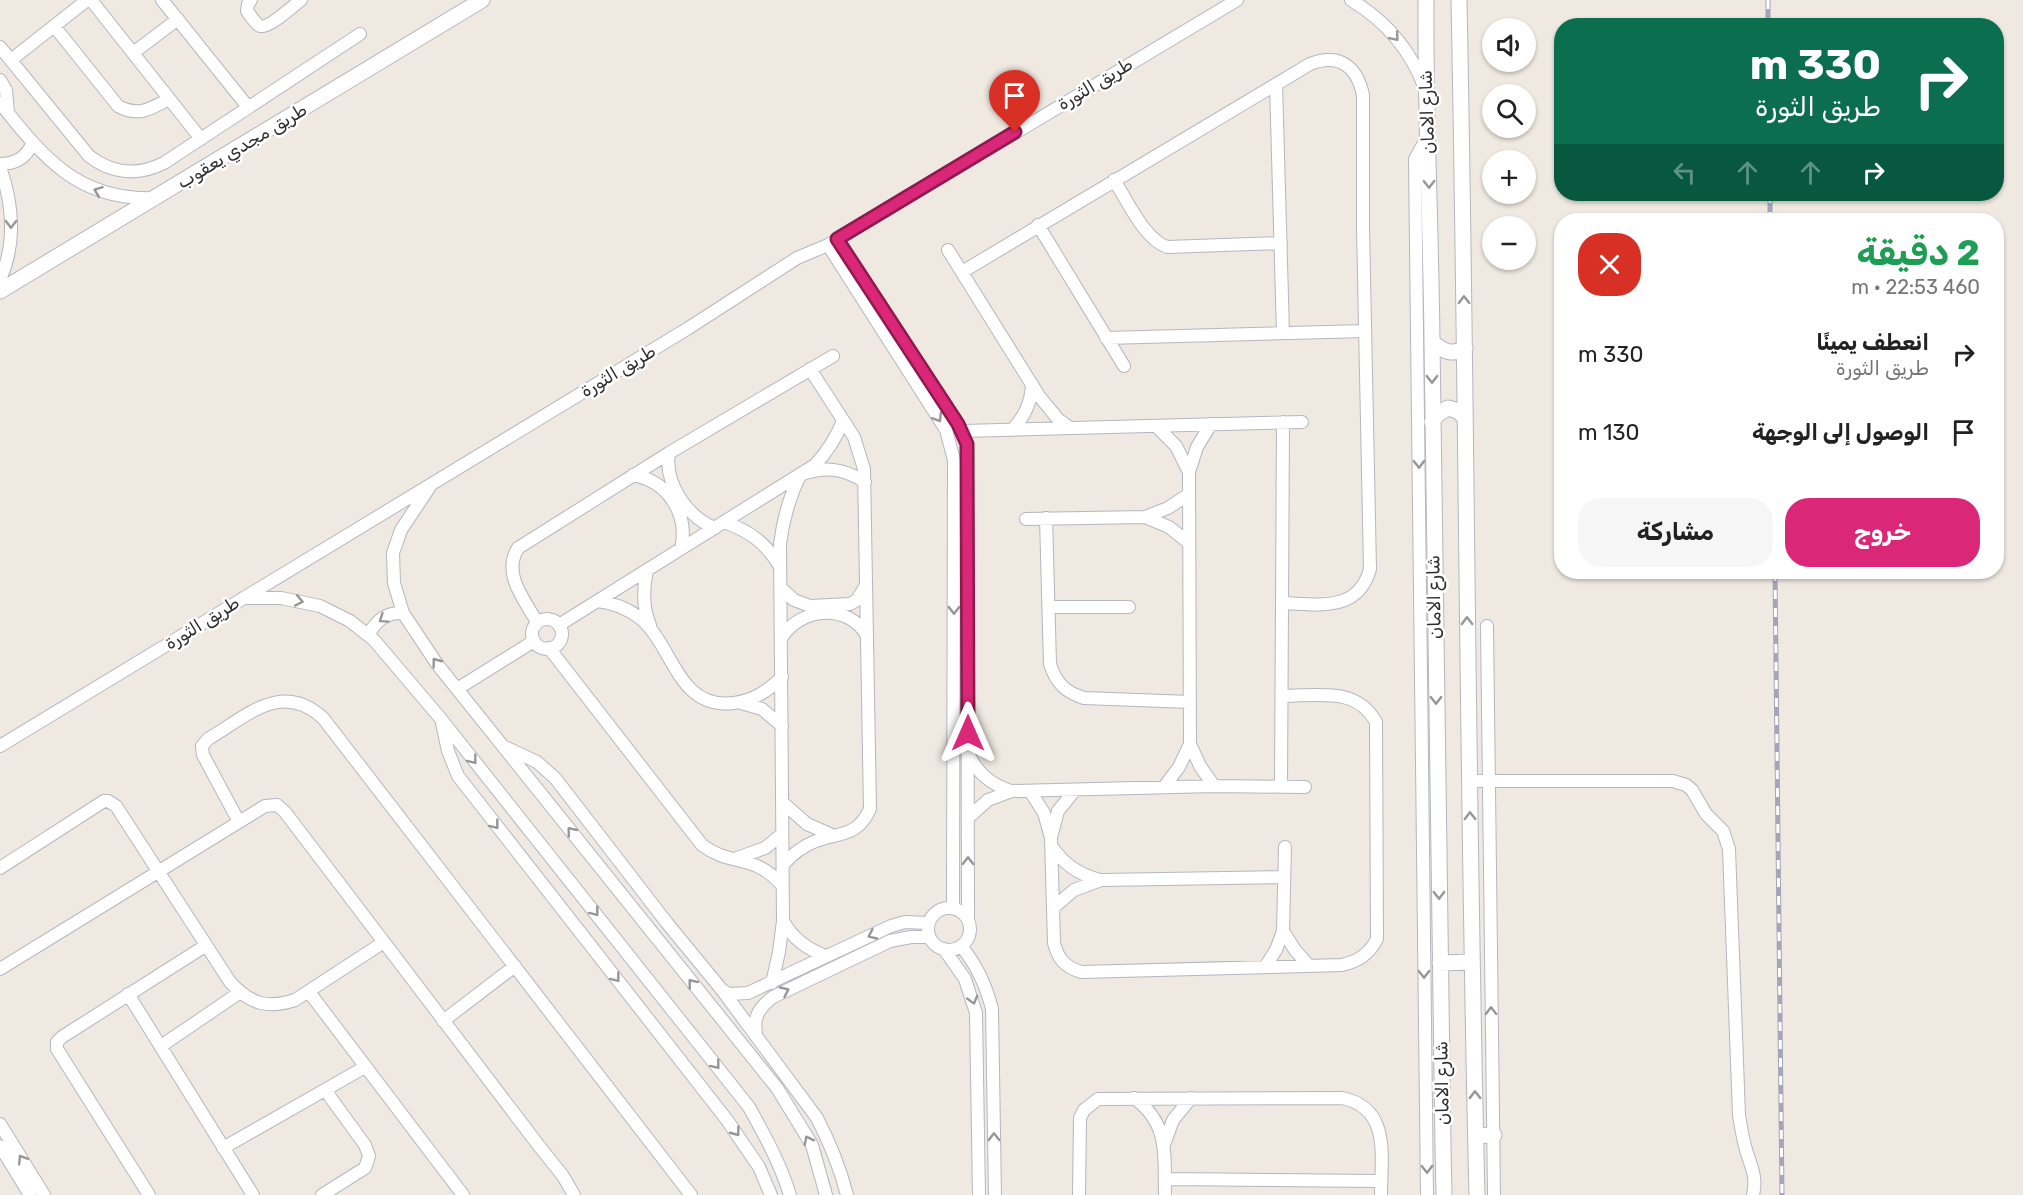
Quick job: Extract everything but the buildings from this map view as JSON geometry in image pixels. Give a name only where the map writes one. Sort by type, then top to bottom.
[{"type":"street","points":[[10,60],[89,0],[201,139]]},
{"type":"street","points":[[162,0],[248,107]]},
{"type":"street","points":[[251,0],[247,11],[259,25],[263,26],[270,24],[301,0]]},
{"type":"street","name":"طريق مجدي يعقوب","points":[[0,291],[482,0]]},
{"type":"street","name":"طريق الثورة","points":[[0,746],[687,329],[797,258],[832,242],[1236,0]]},
{"type":"street","points":[[1351,0],[1370,12],[1394,34],[1413,61],[1425,91]]},
{"type":"street","name":"شارع الامان","points":[[1426,0],[1425,91],[1432,342],[1428,677],[1440,963],[1444,1195]]},
{"type":"street","name":"شارع الامان","points":[[1459,0],[1477,1195]]},
{"type":"street","points":[[133,53],[178,19]]},
{"type":"street","points":[[54,26],[118,106],[132,112],[140,112],[147,111],[169,99]]},
{"type":"street","points":[[0,47],[82,149],[106,167],[126,172],[146,171],[164,163],[360,34]]},
{"type":"street","points":[[962,272],[1310,64],[1328,60],[1349,67],[1361,84],[1363,95],[1363,228],[1370,569],[1361,588],[1339,603],[1282,603]]},
{"type":"street","points":[[0,80],[9,101],[4,108],[32,144],[67,176],[109,195],[132,199],[155,198]]},
{"type":"street","points":[[1276,84],[1283,333]]},
{"type":"street","points":[[1427,1195],[1425,1036],[1428,677],[1415,159],[1428,136]]},
{"type":"street","points":[[0,280],[9,252],[11,209],[0,166],[19,160],[32,144]]},
{"type":"street","points":[[1114,180],[1151,237],[1167,247],[1281,243]]},
{"type":"street","points":[[1038,225],[1124,366]]},
{"type":"street","points":[[832,242],[963,431],[967,444],[969,934],[961,946],[944,950]]},
{"type":"street","points":[[832,242],[946,430],[953,450],[953,908]]},
{"type":"street","points":[[948,250],[1048,408],[1070,428]]},
{"type":"street","points":[[1106,338],[1365,331]]},
{"type":"street","points":[[1432,342],[1440,349],[1450,352],[1465,348]]},
{"type":"street","points":[[537,622],[513,578],[512,562],[518,548],[669,453],[833,356]]},
{"type":"street","points":[[783,865],[807,845],[846,834],[861,824],[870,809],[865,482],[861,456],[854,437],[810,369]]},
{"type":"street","points":[[1012,430],[1028,409],[1032,396],[1032,383]]},
{"type":"street","points":[[1432,422],[1438,414],[1448,408],[1458,411],[1464,417]]},
{"type":"street","points":[[558,625],[815,465],[837,437],[843,421]]},
{"type":"street","points":[[1281,787],[1283,422]]},
{"type":"street","points":[[963,431],[1302,422]]},
{"type":"street","points":[[1211,424],[1197,447],[1189,472],[1190,744],[1200,766],[1215,786]]},
{"type":"street","points":[[1156,426],[1176,446],[1189,472]]},
{"type":"street","points":[[669,453],[668,469],[673,484],[694,516],[719,525],[742,529],[758,538],[781,568]]},
{"type":"street","points":[[772,982],[783,921],[780,544],[783,520],[789,497],[800,475],[816,469],[834,468],[850,473],[865,482]]},
{"type":"street","points":[[633,475],[650,480],[666,490],[681,515],[684,532],[681,549]]},
{"type":"street","points":[[432,483],[401,530],[393,553],[394,584],[403,613],[457,689],[777,1088],[812,1145],[826,1195]]},
{"type":"street","points":[[1026,519],[1145,517],[1168,508],[1189,494]]},
{"type":"street","points":[[1145,517],[1169,527],[1189,543]]},
{"type":"street","points":[[1046,518],[1050,664],[1058,683],[1065,690],[1084,698],[1190,702]]},
{"type":"street","points":[[647,570],[644,602],[646,617],[652,632]]},
{"type":"street","points":[[782,589],[801,604],[842,606],[857,600],[866,586]]},
{"type":"street","points":[[241,598],[281,598],[311,603],[340,615],[368,634],[441,719],[749,1107],[769,1141],[790,1195]]},
{"type":"street","points":[[598,601],[614,603],[642,619],[687,687],[710,702],[724,704],[762,694],[782,676]]},
{"type":"street","points":[[1049,608],[1129,607]]},
{"type":"street","points":[[368,634],[379,619],[387,615],[403,613]]},
{"type":"street","points":[[782,637],[793,622],[810,614],[842,615],[850,618],[857,623],[867,637]]},
{"type":"street","points":[[551,619],[558,625],[561,633],[559,641],[549,648],[540,647],[534,641],[532,631],[537,622],[551,619]]},
{"type":"street","points":[[1487,626],[1494,1195]]},
{"type":"street","points":[[457,689],[534,641]]},
{"type":"street","points":[[549,648],[702,845],[721,857],[755,864],[775,876],[782,885]]},
{"type":"street","points":[[1075,790],[1058,811],[1053,825],[1052,842],[1054,943],[1056,953],[1071,969],[1081,972],[1353,963],[1364,957],[1377,939],[1376,722],[1364,705],[1352,698],[1339,695],[1282,696]]},
{"type":"street","points":[[239,822],[202,755],[202,746],[208,739],[266,704],[287,700],[307,705],[323,718],[691,1195]]},
{"type":"street","points":[[737,702],[762,710],[782,726]]},
{"type":"street","points":[[441,719],[448,751],[458,776],[733,1128],[759,1167],[771,1195]]},
{"type":"street","points":[[1164,787],[1179,767],[1190,744]]},
{"type":"street","points":[[503,746],[527,756],[547,770],[722,990],[817,1118],[842,1173],[847,1195]]},
{"type":"street","points":[[968,752],[975,766],[985,778],[1012,791],[1215,786],[1305,787]]},
{"type":"street","points":[[1470,781],[1673,781],[1686,785],[1692,790],[1706,814],[1723,831],[1729,849],[1739,1115],[1754,1172],[1754,1195]]},
{"type":"street","points":[[969,817],[988,800],[1012,791]]},
{"type":"street","points":[[1030,791],[1044,813],[1052,842],[1061,859],[1072,869],[1086,876],[1101,880],[1284,877]]},
{"type":"street","points":[[0,868],[104,801],[108,801],[116,806],[230,982],[239,993],[252,1001],[266,1005],[296,1000],[384,942]]},
{"type":"street","points":[[782,801],[807,824],[838,837]]},
{"type":"street","points":[[1,964],[266,806],[282,808],[563,1176],[574,1195]]},
{"type":"street","points":[[732,859],[754,854],[782,834]]},
{"type":"street","points":[[1264,967],[1276,950],[1283,931],[1285,847]]},
{"type":"street","points":[[1053,908],[1074,890],[1101,880]]},
{"type":"street","points":[[968,920],[959,910],[953,908],[938,910],[928,923],[929,937],[944,950],[966,979],[976,1013],[979,1195]]},
{"type":"street","points":[[783,921],[789,933],[800,943],[825,956]]},
{"type":"street","points":[[722,990],[729,994],[748,993],[891,926],[905,922],[928,923]]},
{"type":"street","points":[[653,934],[667,923]]},
{"type":"street","points":[[1283,931],[1294,950],[1309,966]]},
{"type":"street","points":[[756,1035],[754,1024],[761,1007],[773,997],[890,941],[911,937],[929,937]]},
{"type":"street","points":[[149,1195],[56,1046],[59,1039],[205,946]]},
{"type":"street","points":[[961,946],[975,963],[988,992],[992,1009],[995,1195]]},
{"type":"street","points":[[1440,963],[1472,962]]},
{"type":"street","points":[[443,1021],[515,966]]},
{"type":"street","points":[[309,992],[463,1195]]},
{"type":"street","points":[[161,1046],[239,993]]},
{"type":"street","points":[[128,994],[253,1195]]},
{"type":"street","points":[[1425,1036],[1441,1036]]},
{"type":"street","points":[[224,1148],[365,1067]]},
{"type":"street","points":[[777,1088],[789,1079]]},
{"type":"street","points":[[322,1195],[365,1168],[369,1156],[365,1145],[325,1090]]},
{"type":"street","points":[[1134,1098],[1155,1118],[1161,1132],[1164,1146],[1165,1195]]},
{"type":"street","points":[[1079,1195],[1078,1127],[1084,1110],[1098,1099],[1134,1098],[1342,1098],[1353,1100],[1363,1105],[1371,1113],[1381,1135],[1381,1195]]},
{"type":"street","points":[[1164,1146],[1173,1120],[1191,1098]]},
{"type":"street","points":[[0,1124],[44,1195]]},
{"type":"street","points":[[1476,1136],[1494,1135]]},
{"type":"street","points":[[0,1146],[30,1195]]},
{"type":"street","points":[[1165,1179],[1381,1181]]},
{"type":"railway","points":[[1768,0],[1768,18]]},
{"type":"railway","points":[[1770,201],[1770,213]]},
{"type":"railway","points":[[1775,579],[1782,1195]]},
{"type":"route","points":[[968,733],[967,444],[963,431],[837,239],[1015,132]]}]
